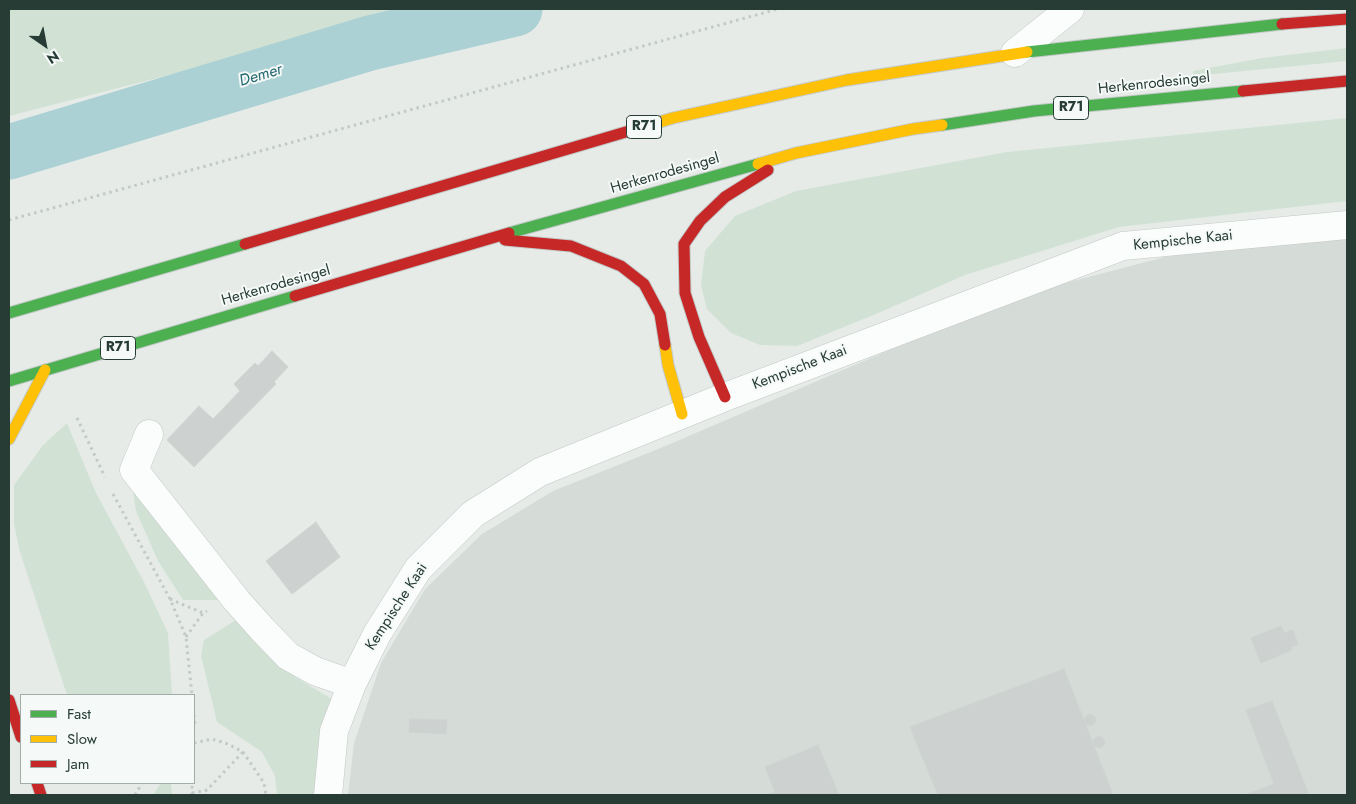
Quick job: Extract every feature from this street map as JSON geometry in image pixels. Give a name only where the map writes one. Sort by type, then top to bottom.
[{"type":"main road","name":"R71","points":[[9,313],[673,118],[847,80],[1015,53],[1296,22],[1347,19]]},
{"type":"main road","name":"Herkenrodesingel","points":[[9,381],[488,239],[796,153],[913,129],[1034,111],[1347,80]]},
{"type":"main road","points":[[725,397],[699,337],[685,293],[684,244],[700,222],[725,197],[796,153]]},
{"type":"main road","points":[[488,239],[571,246],[621,266],[644,284],[660,314],[668,365],[682,414]]},
{"type":"main road","points":[[9,439],[45,370]]},
{"type":"main road","points":[[9,700],[20,734]]},
{"type":"street","points":[[1015,53],[1070,9]]},
{"type":"street","name":"Kempische Kaai","points":[[328,795],[334,731],[352,684],[377,634],[418,569],[472,514],[540,472],[725,397],[1123,246],[1347,225]]},
{"type":"street","points":[[149,434],[134,470],[237,601],[288,656],[315,671],[352,684]]},
{"type":"path","points":[[9,220],[778,9]]},
{"type":"path","points":[[77,418],[106,480]]},
{"type":"path","points":[[111,490],[170,599],[186,637],[192,694]]},
{"type":"path","points":[[170,599],[203,613],[186,637]]},
{"type":"path","points":[[195,743],[212,739],[228,744],[243,752],[264,783],[266,795]]},
{"type":"path","points":[[192,794],[207,790],[243,752]]},
{"type":"path","points":[[135,795],[141,784]]},
{"type":"shaded area","points":[[1347,232],[1347,795],[348,795],[354,743],[381,663],[425,589],[482,534],[553,491],[663,447],[920,337],[1050,287],[1165,257],[1307,234]]},
{"type":"green space","points":[[9,9],[427,9],[9,116]]},
{"type":"green space","points":[[1347,48],[1347,61],[1193,76],[1193,71],[1262,58]]},
{"type":"green space","points":[[1347,118],[1347,201],[1119,227],[965,275],[797,346],[760,345],[731,333],[707,309],[701,286],[705,251],[735,216],[796,191],[1007,152]]},
{"type":"green space","points":[[67,423],[96,493],[144,582],[168,633],[172,694],[67,694],[20,552],[14,524],[14,485],[43,445]]},
{"type":"green space","points":[[133,492],[222,600],[183,600],[158,561],[136,511]]},
{"type":"green space","points":[[239,618],[295,677],[332,699],[314,795],[277,795],[275,776],[262,752],[217,722],[201,656],[204,640]]},
{"type":"green space","points":[[160,784],[171,784],[172,795],[153,795]]},
{"type":"building","points":[[272,351],[288,367],[274,382],[276,384],[194,467],[167,440],[199,406],[213,419],[240,391],[234,384],[255,363],[258,366]]},
{"type":"building","points":[[316,522],[340,557],[292,594],[266,561]]},
{"type":"building","points":[[1281,626],[1284,633],[1293,630],[1298,644],[1291,647],[1292,650],[1261,663],[1251,638]]},
{"type":"building","points":[[1064,669],[1113,795],[938,795],[910,727]]},
{"type":"building","points":[[1272,701],[1309,795],[1245,795],[1274,784],[1246,710]]},
{"type":"building","points":[[1088,715],[1092,715],[1095,720],[1094,724],[1088,725],[1085,722],[1085,718]]},
{"type":"building","points":[[410,719],[447,720],[446,734],[409,732]]},
{"type":"building","points":[[1099,736],[1105,742],[1099,748],[1093,742]]},
{"type":"building","points":[[818,745],[839,795],[766,795],[775,792],[765,767]]},
{"type":"waterway","name":"Demer","points":[[9,152],[370,43],[515,9]]},
{"type":"traffic: fast","points":[[1027,52],[1282,24]]},
{"type":"traffic: fast","points":[[942,125],[1034,111],[1243,91]]},
{"type":"traffic: fast","points":[[509,233],[758,164]]},
{"type":"traffic: fast","points":[[9,313],[245,244]]},
{"type":"traffic: fast","points":[[9,381],[295,296]]},
{"type":"traffic: slow","points":[[653,124],[847,80],[1027,52]]},
{"type":"traffic: slow","points":[[758,164],[796,153],[913,129],[942,125]]},
{"type":"traffic: slow","points":[[665,345],[668,365],[682,414]]},
{"type":"traffic: slow","points":[[9,439],[45,370]]},
{"type":"traffic: jam","points":[[1282,24],[1347,19]]},
{"type":"traffic: jam","points":[[1243,91],[1347,81]]},
{"type":"traffic: jam","points":[[245,244],[653,124]]},
{"type":"traffic: jam","points":[[725,397],[699,337],[685,293],[684,244],[700,221],[725,197],[768,170]]},
{"type":"traffic: jam","points":[[295,296],[509,233]]},
{"type":"traffic: jam","points":[[505,240],[571,246],[621,266],[644,284],[660,314],[665,345]]},
{"type":"traffic: jam","points":[[9,700],[20,734]]},
{"type":"traffic: jam","points":[[37,784],[41,795]]}]
